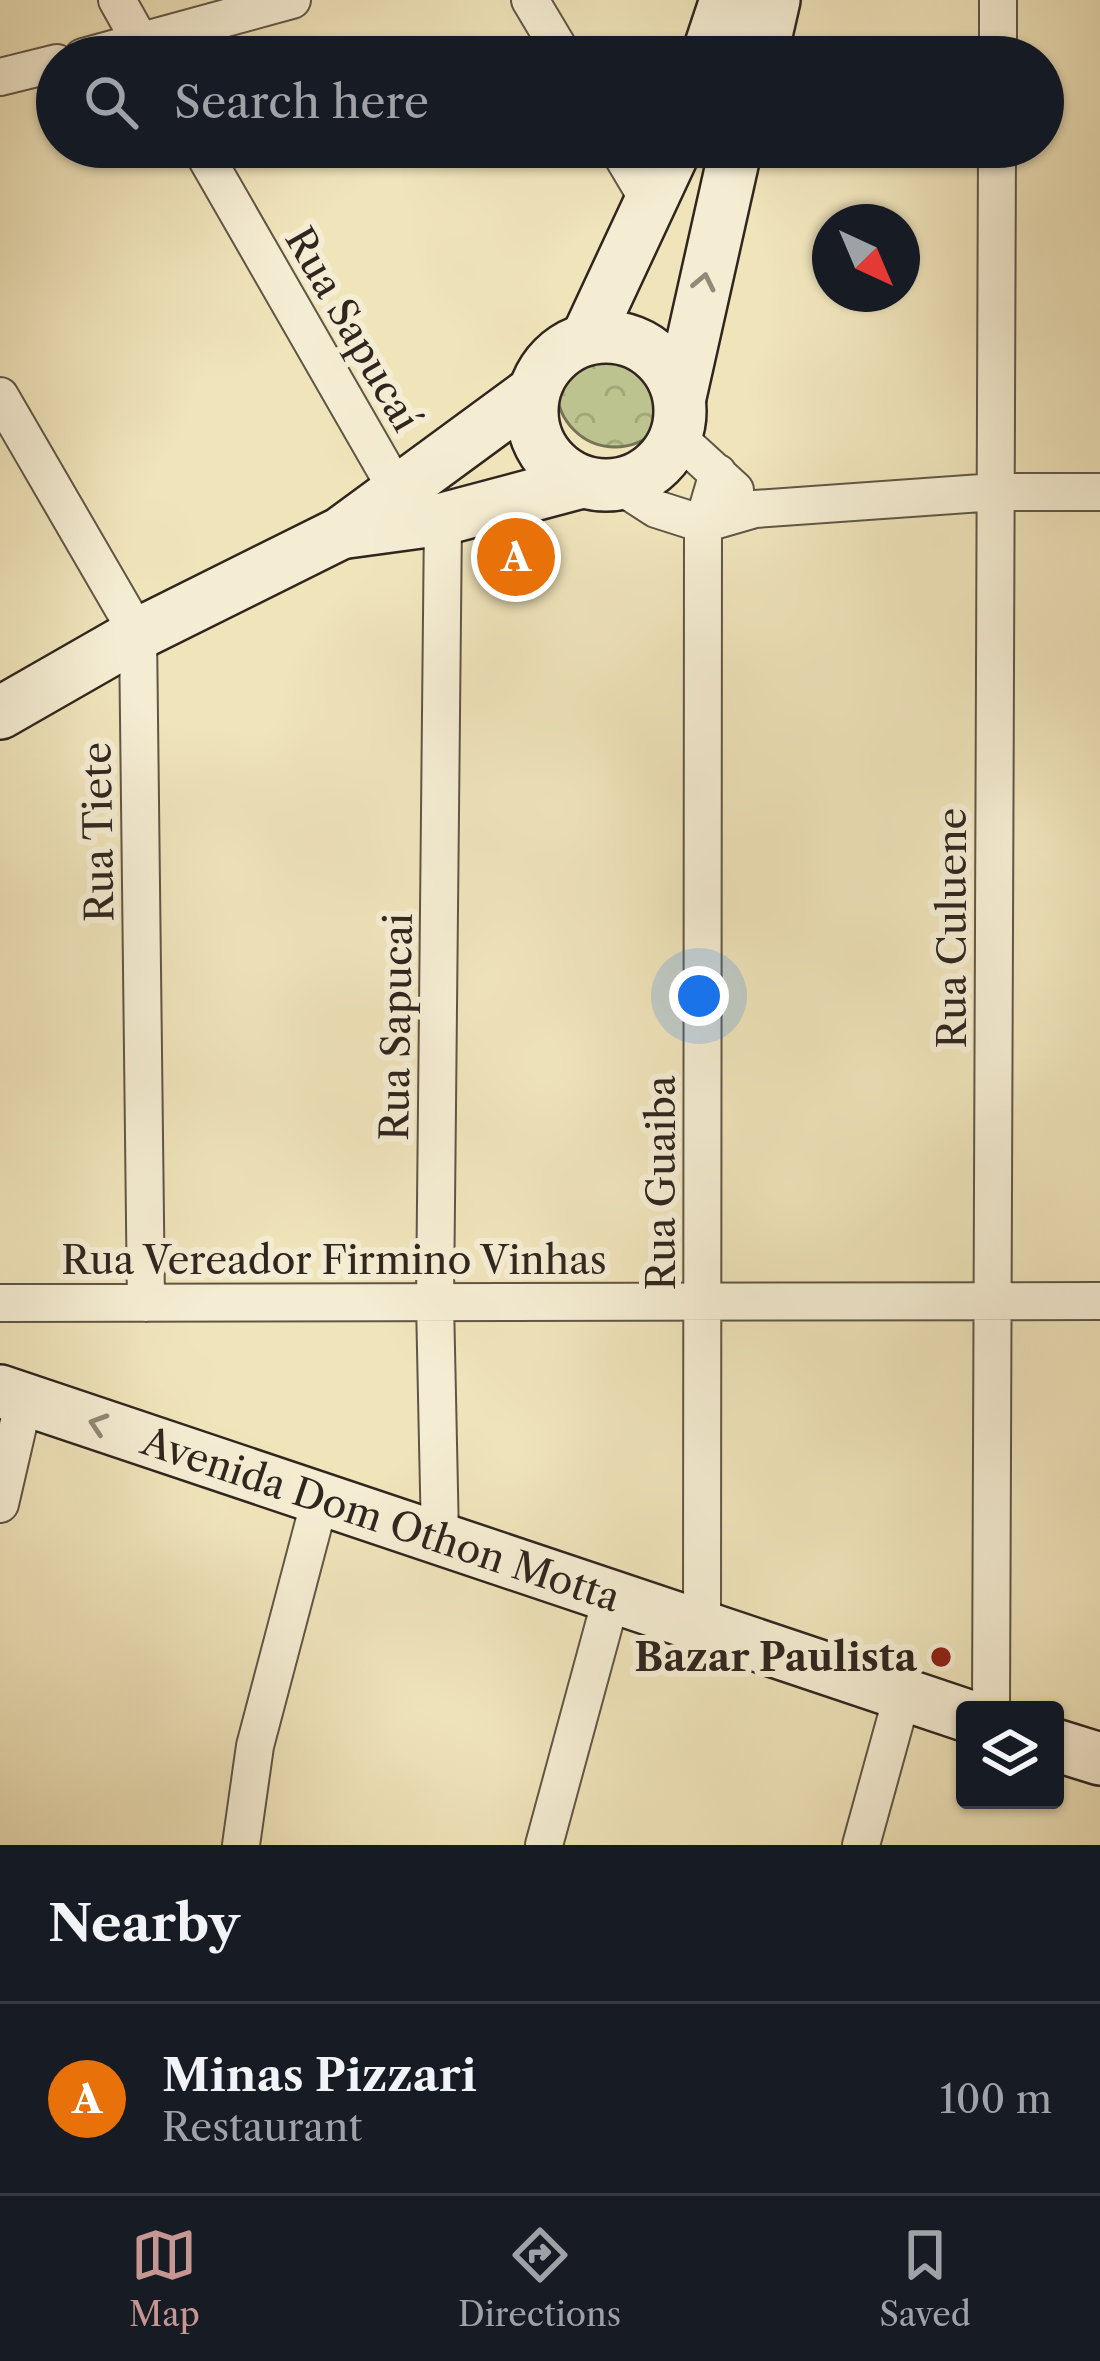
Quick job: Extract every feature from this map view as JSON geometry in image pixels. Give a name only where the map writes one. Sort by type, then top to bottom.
[{"type":"main road","points":[[714,36],[726,0]]},
{"type":"main road","points":[[766,36],[774,0]]},
{"type":"main road","points":[[0,713],[138,634],[341,533],[533,392],[553,358],[586,338],[667,168]]},
{"type":"main road","points":[[341,533],[443,519],[654,468],[678,416],[731,168]]},
{"type":"main road","points":[[586,338],[627,339],[662,360],[678,416]]},
{"type":"main road","points":[[533,392],[532,429],[550,462],[600,484]]},
{"type":"main road","name":"Avenida Dom Othon Motta","points":[[12,1396],[956,1712]]},
{"type":"main road","points":[[1064,1748],[1100,1760]]},
{"type":"street","points":[[116,0],[137,36]]},
{"type":"street","points":[[186,36],[292,0]]},
{"type":"street","points":[[530,0],[551,36]]},
{"type":"street","points":[[998,0],[998,36]]},
{"type":"street","points":[[0,77],[36,68]]},
{"type":"street","name":"Rua Sapucaí","points":[[212,168],[397,490]]},
{"type":"street","points":[[629,168],[652,206]]},
{"type":"street","name":"Rua Culuene","points":[[991,1701],[998,168]]},
{"type":"street","name":"Rua Tiete","points":[[0,396],[138,634],[146,1303]]},
{"type":"street","points":[[678,416],[718,473],[755,509]]},
{"type":"street","name":"Rua Guaiba","points":[[702,1626],[704,524],[718,473]]},
{"type":"street","points":[[600,484],[704,524],[755,509],[996,492],[1100,492]]},
{"type":"street","name":"Rua Sapucai","points":[[440,1537],[435,1302],[443,519]]},
{"type":"street","name":"Rua Vereador Firmino Vinhas","points":[[0,1304],[1100,1301]]},
{"type":"street","points":[[0,1504],[12,1396]]},
{"type":"street","points":[[241,1845],[255,1746],[321,1496]]},
{"type":"street","points":[[544,1845],[611,1599]]},
{"type":"street","points":[[861,1845],[903,1693]]},
{"type":"green space","points":[[615,331],[637,335],[656,348],[669,367],[673,389],[669,411],[656,430],[637,443],[615,447],[593,443],[574,430],[561,411],[557,389],[561,367],[574,348],[593,335]]},
{"type":"place","name":"Minas Pizzari","points":[[516,557]]},
{"type":"place","name":"Bazar Paulista","points":[[941,1657]]}]
